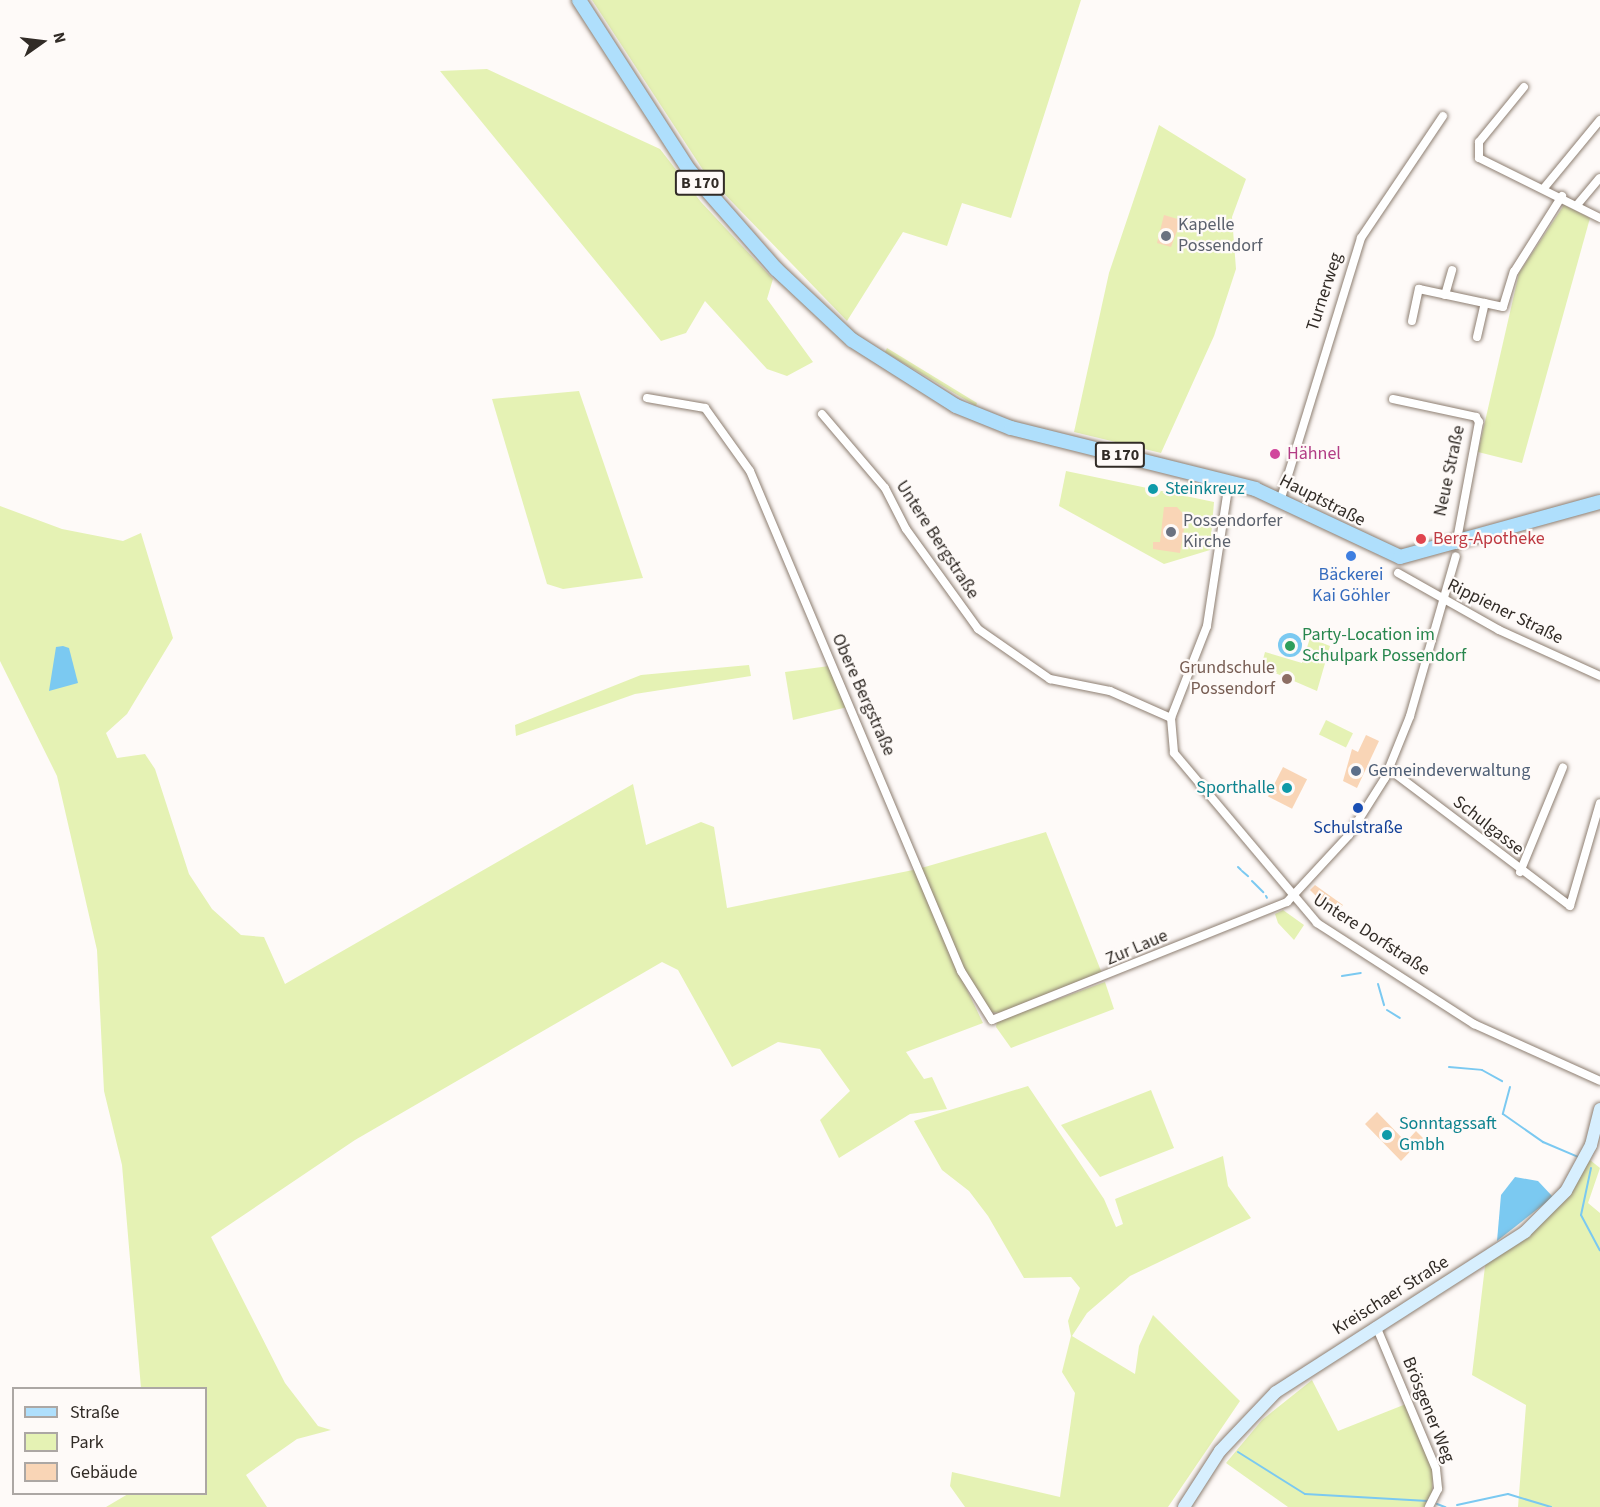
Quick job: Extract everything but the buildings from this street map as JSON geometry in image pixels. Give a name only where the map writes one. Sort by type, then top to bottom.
[{"type":"main road","name":"Hauptstraße","points":[[579,0],[689,170],[776,269],[852,340],[956,406],[1011,428],[1229,482],[1281,498],[1385,554],[1414,556],[1456,550],[1600,502]]},
{"type":"main road","name":"Kreischaer Straße","points":[[1184,1507],[1220,1451],[1256,1412],[1307,1369],[1526,1232],[1566,1191],[1591,1145],[1600,1109]]},
{"type":"street","points":[[1524,87],[1478,150],[1479,158],[1562,196],[1600,218]]},
{"type":"street","name":"Turnerweg","points":[[1281,498],[1361,238],[1443,116]]},
{"type":"street","points":[[1544,188],[1600,120]]},
{"type":"street","points":[[1577,205],[1600,178]]},
{"type":"street","points":[[1412,321],[1419,289],[1503,307],[1514,272],[1562,196]]},
{"type":"street","points":[[1445,295],[1452,270]]},
{"type":"street","points":[[1478,337],[1485,303]]},
{"type":"street","name":"Obere Bergstraße","points":[[647,398],[705,408],[750,471],[961,971],[981,1010],[992,1020]]},
{"type":"street","name":"Neue Straße","points":[[1393,399],[1479,422],[1456,550]]},
{"type":"street","name":"Untere Bergstraße","points":[[822,414],[889,494],[906,529],[978,629],[1050,679],[1110,691],[1171,718]]},
{"type":"street","points":[[1171,718],[1208,626],[1229,482]]},
{"type":"street","points":[[1291,898],[1349,835],[1389,769],[1443,601],[1456,550]]},
{"type":"street","name":"Rippiener Straße","points":[[1398,573],[1443,601],[1600,676]]},
{"type":"street","name":"Untere Dorfstraße","points":[[1171,718],[1170,743],[1183,767],[1291,898],[1317,923],[1474,1024],[1600,1081]]},
{"type":"street","points":[[1520,872],[1563,768]]},
{"type":"street","name":"Schulgasse","points":[[1389,769],[1520,872],[1570,906],[1600,803]]},
{"type":"street","name":"Zur Laue","points":[[992,1020],[1103,980],[1291,898]]},
{"type":"street","name":"Brösgener Weg","points":[[1376,1326],[1436,1469],[1438,1489],[1429,1507]]},
{"type":"green space","points":[[592,0],[1081,0],[1011,218],[962,203],[947,246],[903,232],[847,321],[707,176]]},
{"type":"green space","points":[[487,69],[660,149],[701,202],[773,279],[767,299],[813,362],[787,376],[767,369],[705,301],[686,333],[661,341],[440,71]]},
{"type":"green space","points":[[1159,125],[1246,179],[1232,217],[1236,269],[1214,336],[1161,453],[1074,432],[1109,273]]},
{"type":"green space","points":[[1564,205],[1590,218],[1522,463],[1478,452],[1519,273]]},
{"type":"green space","points":[[887,348],[977,403],[976,406],[885,352]]},
{"type":"green space","points":[[579,391],[643,578],[563,589],[547,584],[492,399]]},
{"type":"green space","points":[[1066,471],[1214,502],[1210,550],[1164,564],[1059,506]]},
{"type":"green space","points":[[0,506],[62,529],[123,541],[141,533],[173,638],[127,714],[106,733],[117,758],[145,754],[155,769],[189,874],[212,909],[241,935],[264,937],[285,984],[633,784],[646,845],[701,822],[714,827],[727,908],[918,869],[1046,832],[1103,976],[1002,1013],[989,1012],[959,973],[983,1023],[906,1052],[924,1079],[932,1077],[947,1109],[910,1114],[839,1158],[820,1120],[850,1091],[820,1049],[778,1042],[732,1067],[678,970],[662,962],[355,1140],[211,1237],[285,1383],[318,1426],[331,1430],[297,1439],[246,1475],[267,1507],[106,1507],[126,1495],[207,1495],[207,1387],[141,1387],[122,1165],[104,1091],[97,950],[57,776],[0,661]]},
{"type":"green space","points":[[1310,638],[1330,646],[1317,691],[1261,667],[1265,652],[1302,663]]},
{"type":"green space","points":[[749,665],[751,676],[635,694],[516,736],[515,725],[641,675]]},
{"type":"green space","points":[[829,666],[852,706],[793,720],[785,672]]},
{"type":"green space","points":[[1326,720],[1353,733],[1346,748],[1319,734]]},
{"type":"green space","points":[[1283,910],[1304,925],[1294,940],[1278,923],[1275,914]]},
{"type":"green space","points":[[1105,982],[1114,1009],[1011,1048],[996,1027],[997,1021]]},
{"type":"green space","points":[[1028,1086],[1104,1199],[1116,1227],[1123,1224],[1115,1199],[1223,1156],[1228,1186],[1251,1218],[1130,1276],[1087,1313],[1072,1336],[1135,1374],[1139,1346],[1153,1315],[1240,1401],[1168,1507],[965,1507],[950,1486],[952,1472],[1060,1497],[1075,1393],[1062,1372],[1071,1336],[1068,1321],[1080,1288],[1071,1277],[1024,1278],[988,1216],[969,1191],[942,1170],[914,1121]]},
{"type":"green space","points":[[1151,1090],[1174,1148],[1100,1177],[1061,1125]]},
{"type":"green space","points":[[1590,1160],[1600,1168],[1588,1203],[1600,1213],[1600,1507],[1518,1507],[1526,1405],[1472,1375],[1486,1258],[1568,1194]]},
{"type":"green space","points":[[1312,1380],[1338,1431],[1406,1404],[1433,1469],[1432,1495],[1425,1507],[1288,1507],[1226,1463],[1262,1420]]},
{"type":"water","name":"Party-Location im Schulpark Possendorf","points":[[1290,633],[1298,637],[1302,645],[1298,653],[1290,657],[1282,653],[1278,645],[1282,637]]},
{"type":"water","points":[[56,647],[69,648],[78,683],[49,691]]},
{"type":"water","points":[[1515,1177],[1538,1181],[1553,1197],[1497,1241],[1501,1195]]},
{"type":"waterway","points":[[1238,867],[1241,870]]},
{"type":"waterway","points":[[1242,871],[1248,876]]},
{"type":"waterway","points":[[1252,881],[1263,892]]},
{"type":"waterway","points":[[1342,976],[1361,973]]},
{"type":"waterway","points":[[1378,984],[1384,1005]]},
{"type":"waterway","points":[[1387,1010],[1400,1018]]},
{"type":"waterway","points":[[1449,1067],[1482,1070],[1502,1081]]},
{"type":"waterway","points":[[1510,1087],[1503,1114],[1543,1142],[1578,1157]]},
{"type":"waterway","points":[[1591,1168],[1581,1215],[1600,1250]]},
{"type":"waterway","points":[[1238,1452],[1305,1494],[1428,1501]]},
{"type":"waterway","points":[[1457,1505],[1508,1494],[1551,1507]]},
{"type":"waterway","points":[[1437,1504],[1445,1507]]},
{"type":"place","name":"Kapelle Possendorf","points":[[1166,236]]},
{"type":"place","name":"Hähnel","points":[[1275,454]]},
{"type":"place","name":"Steinkreuz","points":[[1153,489]]},
{"type":"place","name":"Possendorfer Kirche","points":[[1171,532]]},
{"type":"place","name":"Berg-Apotheke","points":[[1421,539]]},
{"type":"place","name":"Bäckerei Kai Göhler","points":[[1351,556]]},
{"type":"place","name":"Party-Location im Schulpark Possendorf","points":[[1290,646]]},
{"type":"place","name":"Grundschule Possendorf","points":[[1287,679]]},
{"type":"place","name":"Gemeindeverwaltung","points":[[1356,771]]},
{"type":"place","name":"Sporthalle","points":[[1287,788]]},
{"type":"place","name":"Schulstraße","points":[[1358,808]]},
{"type":"place","name":"Sonntagssaft Gmbh","points":[[1387,1135]]}]
